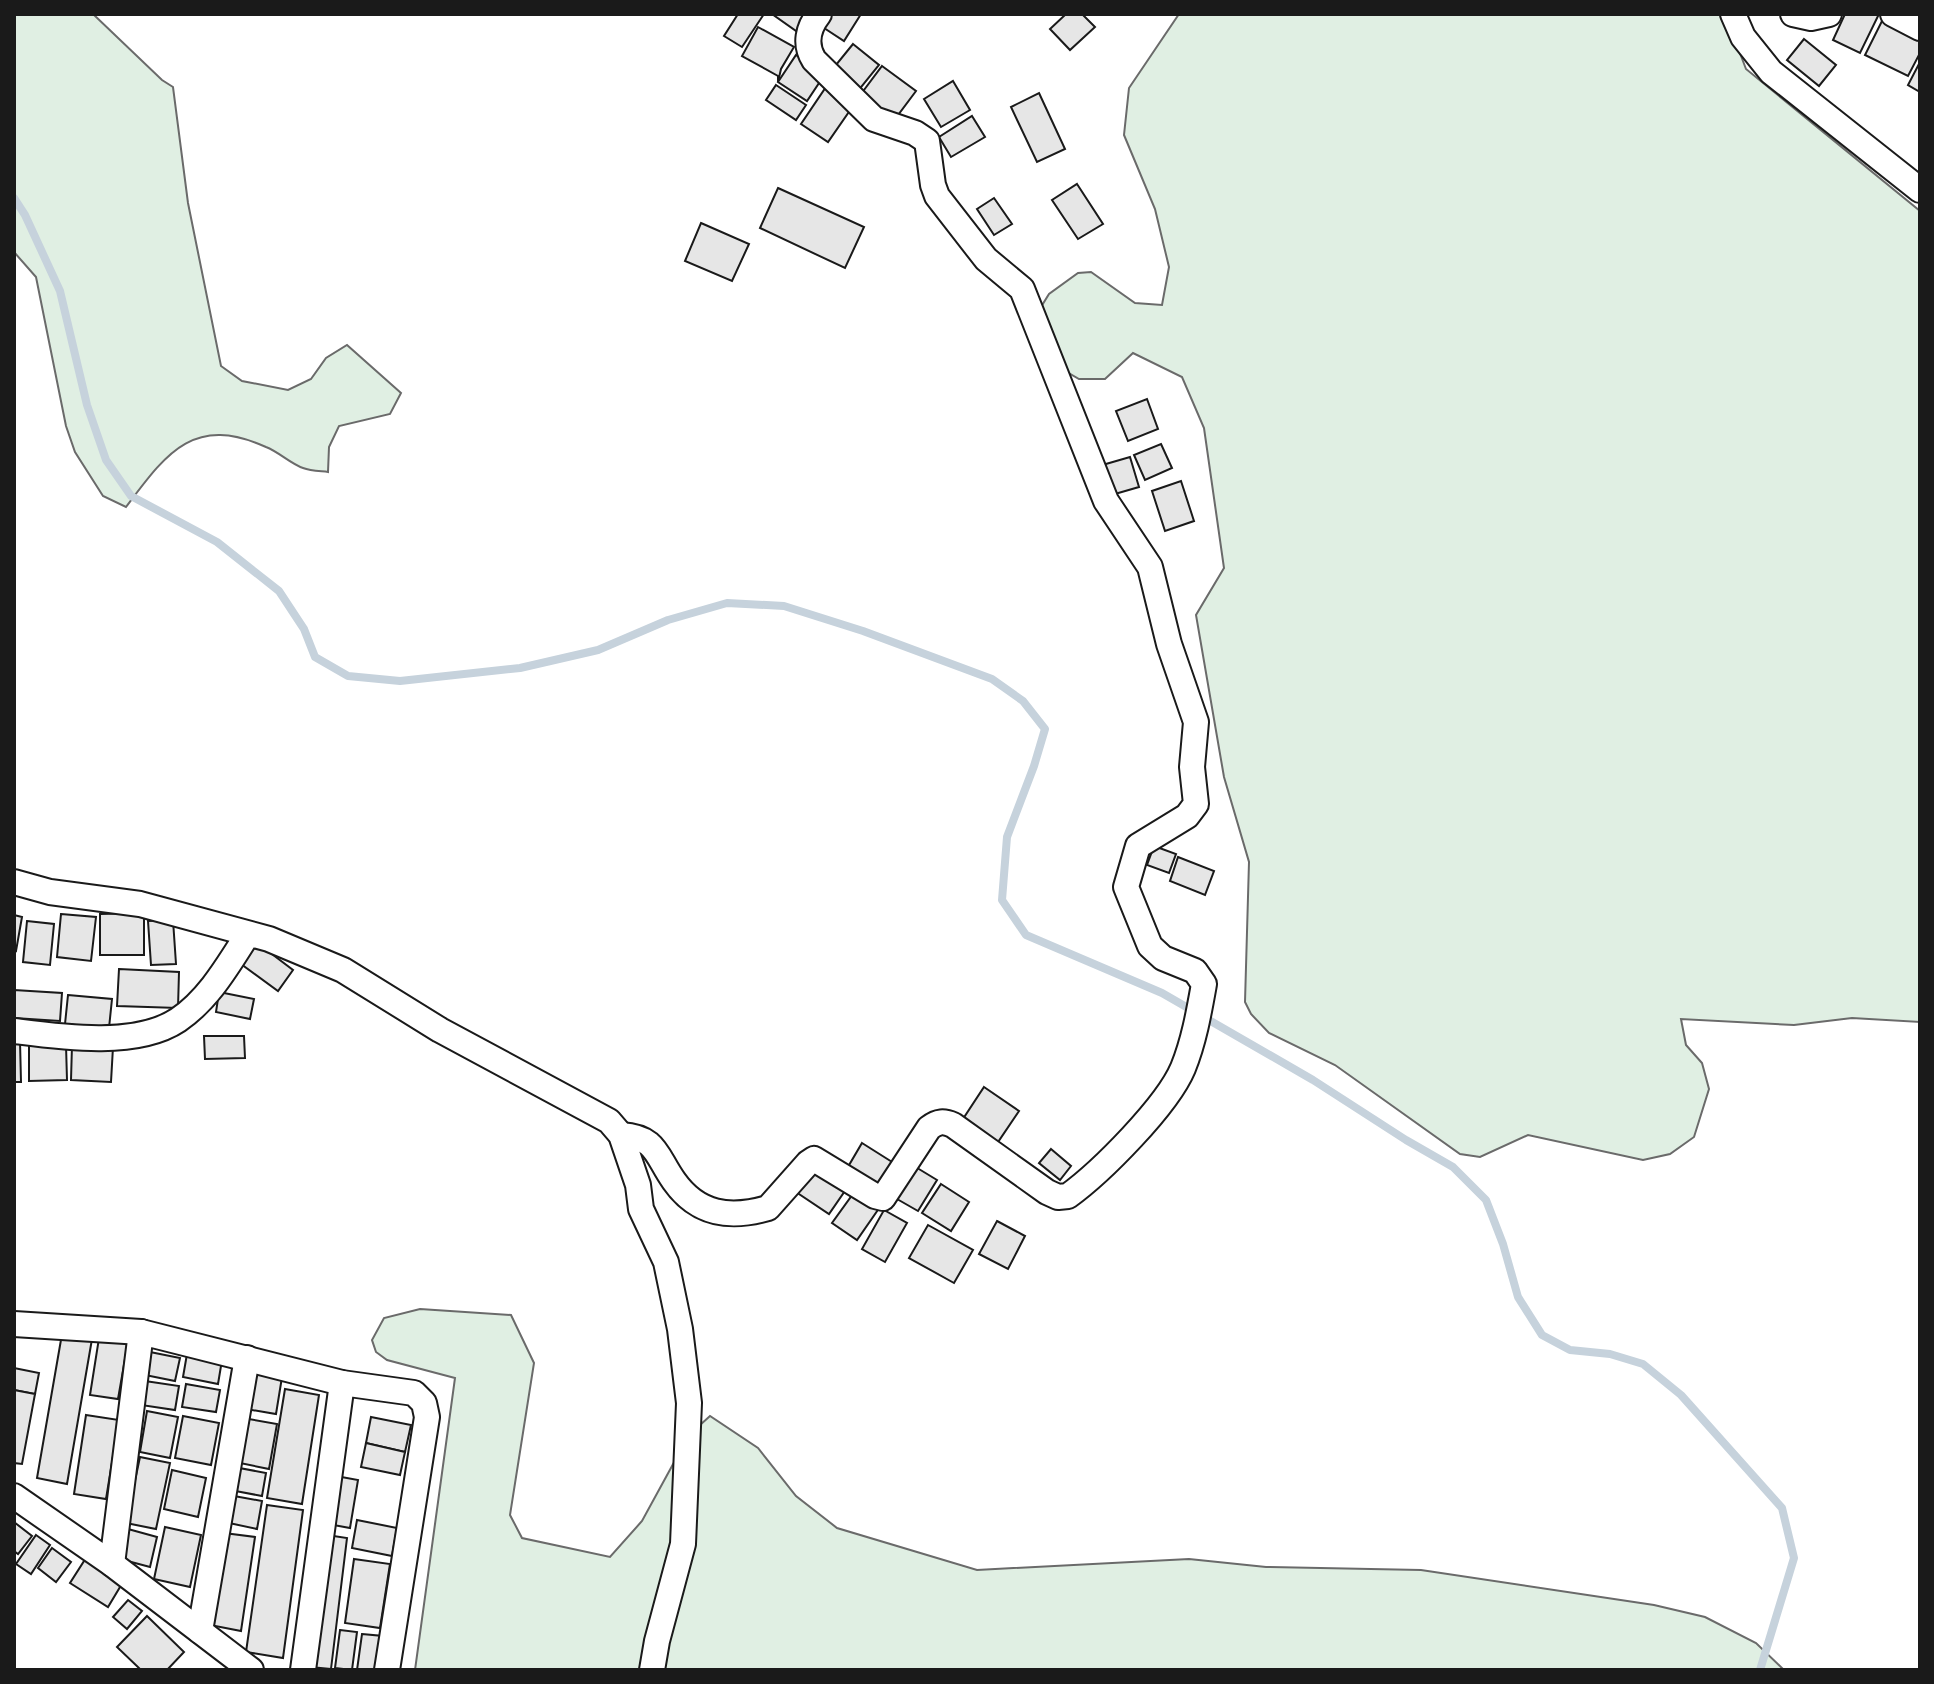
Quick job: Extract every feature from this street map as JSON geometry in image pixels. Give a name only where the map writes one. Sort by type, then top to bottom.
[{"type":"street","points":[[621,1135],[635,1136],[651,1144],[682,1191],[711,1212],[729,1214],[768,1208],[814,1159],[883,1198],[929,1128],[945,1122],[1047,1192],[1058,1197],[1068,1196],[1156,1110],[1178,1079],[1195,1029],[1204,984],[1195,971],[1163,958],[1150,946],[1126,887],[1138,846],[1187,816],[1196,804],[1192,767],[1196,722],[1169,644],[1154,577],[1146,559],[1106,501],[1022,289],[986,259],[937,196],[927,141],[915,133],[870,116],[814,60],[808,39],[810,28],[819,14]]},
{"type":"street","points":[[1733,14],[1743,37],[1771,72],[1920,190]]},
{"type":"street","points":[[1793,14],[1811,18],[1829,14]]},
{"type":"street","points":[[1893,14],[1920,28]]},
{"type":"street","points":[[14,882],[50,892],[140,904],[269,939],[343,970],[440,1030],[586,1106],[609,1121],[621,1135],[638,1185],[641,1209],[666,1262],[680,1329],[689,1403],[683,1544],[652,1670]]},
{"type":"street","points":[[14,1031],[104,1038],[145,1034],[177,1021],[218,982],[248,934]]},
{"type":"street","points":[[14,1324],[141,1332],[342,1383],[414,1393],[424,1403],[427,1417],[387,1670]]},
{"type":"street","points":[[112,1564],[141,1332]]},
{"type":"street","points":[[200,1631],[247,1358]]},
{"type":"street","points":[[303,1670],[342,1383]]},
{"type":"street","points":[[14,1496],[112,1564],[251,1670]]},
{"type":"green space","points":[[14,14],[93,14],[173,87],[188,203],[221,366],[242,381],[288,390],[311,379],[326,358],[347,345],[401,393],[390,414],[339,426],[329,447],[328,472],[303,468],[266,447],[241,438],[219,435],[200,438],[169,456],[126,507],[103,496],[75,452],[66,426],[36,277],[14,252]]},
{"type":"green space","points":[[1179,14],[1725,14],[1746,69],[1920,211],[1920,1022],[1852,1018],[1794,1025],[1681,1019],[1686,1045],[1702,1063],[1709,1089],[1694,1137],[1670,1154],[1643,1160],[1528,1135],[1480,1157],[1460,1154],[1335,1065],[1269,1033],[1251,1014],[1245,1002],[1249,862],[1224,777],[1196,615],[1224,568],[1204,428],[1182,377],[1133,353],[1105,379],[1079,379],[1043,358],[1033,320],[1049,294],[1078,273],[1091,272],[1135,303],[1162,305],[1169,267],[1155,209],[1124,135],[1129,88]]},
{"type":"green space","points":[[420,1309],[511,1315],[534,1363],[510,1515],[522,1538],[610,1557],[642,1521],[689,1435],[710,1416],[758,1448],[796,1496],[837,1528],[977,1570],[1189,1559],[1266,1567],[1421,1570],[1654,1605],[1705,1617],[1756,1643],[1784,1670],[415,1670],[455,1378],[387,1360],[376,1352],[372,1340],[384,1318]]},
{"type":"building","points":[[738,14],[764,14],[742,47],[724,36]]},
{"type":"building","points":[[772,14],[812,14],[799,33]]},
{"type":"building","points":[[828,14],[861,14],[844,41],[821,26]]},
{"type":"building","points":[[1066,14],[1082,14],[1095,27],[1070,50],[1050,29]]},
{"type":"building","points":[[1845,14],[1879,14],[1860,53],[1833,40]]},
{"type":"building","points":[[1884,17],[1920,31],[1920,53],[1908,76],[1865,55]]},
{"type":"building","points":[[758,27],[794,47],[781,69],[778,82],[778,76],[742,56]]},
{"type":"building","points":[[1804,39],[1836,65],[1819,86],[1787,60]]},
{"type":"building","points":[[853,44],[879,65],[858,91],[831,71]]},
{"type":"building","points":[[796,55],[825,74],[807,101],[778,82]]},
{"type":"building","points":[[1920,62],[1920,92],[1908,85]]},
{"type":"building","points":[[882,66],[916,91],[895,119],[861,94]]},
{"type":"building","points":[[953,81],[970,110],[941,127],[924,99]]},
{"type":"building","points":[[776,85],[806,105],[796,120],[766,100]]},
{"type":"building","points":[[826,87],[853,106],[828,142],[801,124]]},
{"type":"building","points":[[1039,93],[1065,149],[1037,162],[1011,107]]},
{"type":"building","points":[[972,116],[985,137],[951,157],[939,137]]},
{"type":"building","points":[[1077,184],[1103,224],[1078,239],[1052,200]]},
{"type":"building","points":[[778,188],[864,227],[845,268],[760,228]]},
{"type":"building","points":[[994,198],[1012,224],[994,235],[977,209]]},
{"type":"building","points":[[701,223],[749,244],[732,281],[685,261]]},
{"type":"building","points":[[1147,399],[1158,429],[1128,441],[1116,411]]},
{"type":"building","points":[[1161,444],[1172,468],[1145,480],[1134,455]]},
{"type":"building","points":[[1130,457],[1139,487],[1108,496],[1099,466]]},
{"type":"building","points":[[1181,481],[1194,521],[1165,531],[1152,491]]},
{"type":"building","points":[[1154,846],[1176,854],[1169,873],[1147,865]]},
{"type":"building","points":[[1178,857],[1214,871],[1205,895],[1170,881]]},
{"type":"building","points":[[144,913],[144,955],[100,955],[100,914]]},
{"type":"building","points":[[61,914],[96,917],[91,961],[57,957]]},
{"type":"building","points":[[14,915],[22,917],[16,951],[14,950]]},
{"type":"building","points":[[173,920],[176,964],[151,965],[148,921]]},
{"type":"building","points":[[27,921],[54,924],[50,965],[23,962]]},
{"type":"building","points":[[256,942],[293,970],[278,991],[241,964]]},
{"type":"building","points":[[119,969],[179,972],[178,1008],[117,1006]]},
{"type":"building","points":[[14,990],[62,993],[60,1021],[14,1018]]},
{"type":"building","points":[[219,992],[254,999],[250,1019],[216,1012]]},
{"type":"building","points":[[68,995],[112,999],[109,1028],[65,1024]]},
{"type":"building","points":[[204,1036],[244,1036],[245,1058],[205,1059]]},
{"type":"building","points":[[14,1041],[20,1041],[21,1082],[14,1082]]},
{"type":"building","points":[[29,1045],[66,1045],[67,1080],[29,1081]]},
{"type":"building","points":[[72,1045],[113,1047],[111,1082],[71,1080]]},
{"type":"building","points":[[984,1087],[1019,1111],[996,1145],[961,1122]]},
{"type":"building","points":[[862,1143],[900,1167],[882,1195],[845,1172]]},
{"type":"building","points":[[1051,1149],[1071,1166],[1060,1180],[1039,1163]]},
{"type":"building","points":[[815,1163],[849,1185],[829,1214],[796,1192]]},
{"type":"building","points":[[909,1163],[937,1180],[918,1211],[890,1195]]},
{"type":"building","points":[[941,1184],[969,1202],[951,1231],[922,1213]]},
{"type":"building","points":[[858,1187],[882,1204],[857,1240],[832,1223]]},
{"type":"building","points":[[884,1210],[907,1223],[885,1262],[862,1249]]},
{"type":"building","points":[[997,1221],[1025,1236],[1008,1269],[979,1254]]},
{"type":"building","points":[[928,1225],[973,1250],[954,1283],[909,1258]]},
{"type":"building","points":[[62,1334],[92,1339],[67,1484],[37,1478]]},
{"type":"building","points":[[99,1338],[128,1342],[118,1399],[90,1395]]},
{"type":"building","points":[[150,1352],[180,1358],[175,1381],[145,1375]]},
{"type":"building","points":[[187,1354],[222,1360],[218,1384],[183,1377]]},
{"type":"building","points":[[14,1368],[39,1373],[35,1394],[14,1390]]},
{"type":"building","points":[[253,1372],[282,1377],[276,1414],[246,1409]]},
{"type":"building","points":[[145,1381],[179,1386],[175,1410],[141,1405]]},
{"type":"building","points":[[186,1384],[220,1390],[216,1412],[182,1407]]},
{"type":"building","points":[[285,1389],[319,1395],[302,1504],[267,1498]]},
{"type":"building","points":[[14,1390],[35,1394],[22,1464],[14,1463]]},
{"type":"building","points":[[147,1411],[178,1417],[170,1458],[140,1452]]},
{"type":"building","points":[[86,1415],[119,1420],[106,1499],[74,1494]]},
{"type":"building","points":[[183,1416],[219,1423],[211,1465],[175,1458]]},
{"type":"building","points":[[371,1417],[411,1425],[405,1452],[366,1443]]},
{"type":"building","points":[[243,1418],[277,1424],[269,1469],[235,1462]]},
{"type":"building","points":[[366,1443],[405,1452],[400,1475],[361,1467]]},
{"type":"building","points":[[140,1457],[170,1463],[156,1529],[126,1523]]},
{"type":"building","points":[[234,1467],[266,1473],[262,1496],[230,1490]]},
{"type":"building","points":[[172,1470],[206,1478],[198,1517],[164,1509]]},
{"type":"building","points":[[336,1476],[358,1480],[350,1528],[328,1524]]},
{"type":"building","points":[[234,1496],[262,1501],[257,1529],[229,1523]]},
{"type":"building","points":[[267,1505],[303,1510],[283,1658],[246,1652]]},
{"type":"building","points":[[357,1520],[397,1528],[392,1556],[352,1548]]},
{"type":"building","points":[[14,1522],[32,1536],[18,1554],[14,1551]]},
{"type":"building","points":[[165,1527],[201,1535],[190,1587],[154,1579]]},
{"type":"building","points":[[128,1529],[157,1537],[150,1567],[120,1559]]},
{"type":"building","points":[[224,1533],[255,1537],[241,1631],[210,1625]]},
{"type":"building","points":[[36,1535],[50,1545],[31,1574],[16,1564]]},
{"type":"building","points":[[327,1535],[347,1538],[331,1669],[310,1667]]},
{"type":"building","points":[[52,1548],[71,1562],[56,1582],[38,1568]]},
{"type":"building","points":[[86,1558],[123,1582],[108,1607],[70,1583]]},
{"type":"building","points":[[354,1559],[390,1564],[380,1628],[345,1623]]},
{"type":"building","points":[[128,1600],[142,1611],[127,1629],[113,1617]]},
{"type":"building","points":[[147,1616],[184,1652],[167,1670],[141,1670],[117,1647]]},
{"type":"building","points":[[340,1630],[357,1632],[352,1670],[335,1668]]},
{"type":"building","points":[[362,1634],[383,1636],[378,1670],[357,1670]]},
{"type":"waterway","points":[[14,198],[60,291],[87,405],[106,460],[131,496],[217,542],[279,591],[304,629],[315,657],[348,676],[400,681],[520,668],[598,650],[668,620],[727,603],[784,606],[863,631],[992,679],[1023,701],[1045,729],[1007,837],[1002,900],[1026,935],[1162,993],[1313,1080],[1453,1167],[1486,1200],[1518,1297],[1542,1335],[1570,1350],[1610,1354],[1643,1364],[1681,1395],[1782,1508],[1794,1558],[1760,1670]]}]
